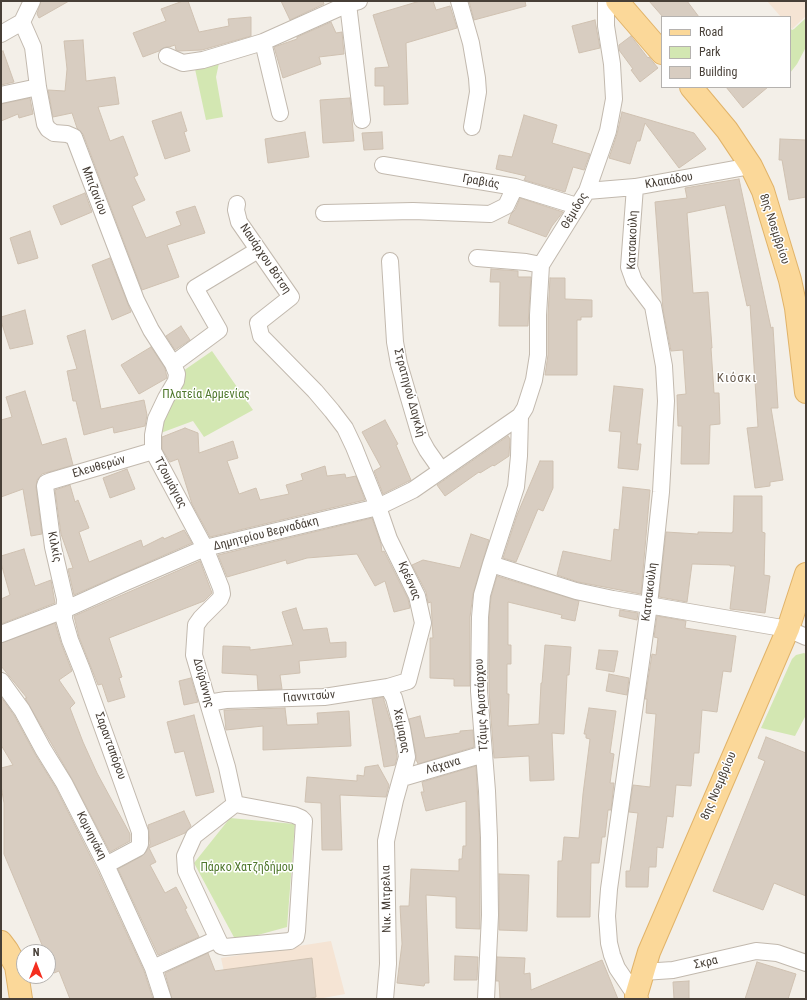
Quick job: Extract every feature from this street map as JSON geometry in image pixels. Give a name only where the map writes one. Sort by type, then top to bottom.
[{"type":"main road","points":[[616,1],[661,52]]},
{"type":"main road","name":"8ης Νοεμβρίου","points":[[692,88],[727,130],[751,166],[763,191],[790,280],[797,315],[806,392]]},
{"type":"main road","name":"8ης Νοεμβρίου","points":[[634,998],[658,929],[800,630],[806,574]]},
{"type":"main road","points":[[1,942],[16,966],[20,997]]},
{"type":"main road","points":[[1,971],[7,984],[20,997]]},
{"type":"street","points":[[1,34],[22,22],[32,1]]},
{"type":"street","points":[[459,1],[471,43],[477,78],[478,92],[472,127]]},
{"type":"street","name":"Θέμιδος","points":[[520,416],[525,408],[534,380],[538,355],[538,315],[541,265],[587,191],[608,130],[614,99],[612,64],[606,26],[606,1]]},
{"type":"street","points":[[167,56],[182,63],[196,61],[263,42],[354,3],[362,120]]},
{"type":"street","name":"Μπιζανίου","points":[[22,22],[33,47],[38,87],[45,124],[48,129],[54,133],[67,134],[74,137],[136,300],[151,330],[174,367]]},
{"type":"street","points":[[263,42],[280,113]]},
{"type":"street","points":[[1,96],[38,87]]},
{"type":"street","name":"Γραβιάς","points":[[383,165],[515,187],[578,206]]},
{"type":"street","name":"Κλαπάδου","points":[[587,191],[635,187],[751,166]]},
{"type":"street","points":[[324,213],[413,211],[490,214],[506,206],[515,187]]},
{"type":"street","name":"Κατσακούλη","points":[[634,998],[614,962],[609,943],[607,916],[610,882],[649,605],[661,492],[666,401],[664,366],[653,306],[634,281],[629,267],[635,187]]},
{"type":"street","name":"Ναυάρχου Βότση","points":[[237,204],[236,210],[239,222],[291,297],[258,323]]},
{"type":"street","points":[[174,367],[219,330],[195,288],[258,250]]},
{"type":"street","points":[[477,258],[526,262],[541,265]]},
{"type":"street","name":"Στρατηγού Δαγκλή","points":[[390,261],[395,342],[399,364],[421,439],[441,470]]},
{"type":"street","name":"Κρέσνας","points":[[258,323],[261,336],[315,391],[345,428],[378,507],[389,540],[417,596],[423,623],[408,681]]},
{"type":"street","name":"Τζουμάγιας","points":[[174,367],[177,377],[156,419],[153,451],[205,548]]},
{"type":"street","name":"Δημητρίου Βερναδάκη","points":[[1,634],[64,610],[205,548],[378,507],[413,490],[520,416]]},
{"type":"street","name":"Τζάιμς Αριστάρχου","points":[[486,999],[490,915],[489,838],[479,691],[480,617],[482,595],[516,487],[519,456],[520,416]]},
{"type":"street","name":"Ελευθερών","points":[[46,483],[153,451]]},
{"type":"street","name":"Κιλκίς","points":[[46,483],[51,532],[65,599],[64,610]]},
{"type":"street","name":"Δοϊράννης","points":[[205,548],[222,594],[220,599],[198,622],[195,632],[194,655],[227,767],[235,804]]},
{"type":"street","points":[[491,564],[576,591],[649,605],[800,630]]},
{"type":"street","name":"Σαρανταπόρου","points":[[64,610],[64,619],[70,640],[140,832],[140,843],[138,848],[106,865]]},
{"type":"street","name":"Κομνηνάκη","points":[[1,681],[22,710],[64,784],[106,865],[153,968],[163,999]]},
{"type":"street","name":"Γιαννιτσών","points":[[208,702],[226,700],[324,698],[388,687],[408,681]]},
{"type":"street","name":"Χείμαρας","points":[[388,687],[394,698],[407,757],[395,800]]},
{"type":"street","name":"Λάχανα","points":[[402,778],[484,754]]},
{"type":"street","name":"Νικ. Μιτρελια","points":[[385,999],[388,925],[386,849],[389,824],[395,800]]},
{"type":"street","points":[[235,804],[294,815],[301,818],[304,821],[296,937],[290,941],[225,947],[221,946],[216,939],[186,871],[185,856],[194,836],[235,804]]},
{"type":"street","points":[[153,968],[216,939]]},
{"type":"street","name":"Σκρα","points":[[643,972],[672,970],[756,951],[769,952],[806,963]]},
{"type":"shaded area","points":[[767,1],[806,1],[806,16],[792,29],[791,16],[780,16]]},
{"type":"shaded area","points":[[331,941],[345,994],[318,999],[230,999],[221,958]]},
{"type":"green space","points":[[806,18],[805,49],[791,72],[791,29],[794,29]]},
{"type":"green space","points":[[219,63],[216,77],[223,117],[206,120],[195,69]]},
{"type":"green space","name":"Πλατεία Αρμενίας","points":[[212,351],[253,410],[204,437],[193,421],[158,434],[183,371]]},
{"type":"green space","points":[[806,654],[806,715],[795,736],[761,728],[792,659],[796,655]]},
{"type":"green space","name":"Πάρκο Χατζηδήμου","points":[[230,818],[295,824],[287,927],[236,941],[194,863]]},
{"type":"building","points":[[41,1],[69,1],[39,18],[37,14]]},
{"type":"building","points":[[183,1],[188,1],[199,32],[229,26],[228,19],[251,17],[251,36],[202,50],[178,51],[176,50],[175,45],[166,47],[143,57],[133,33],[166,21],[161,9]]},
{"type":"building","points":[[281,1],[323,1],[324,4],[290,20]]},
{"type":"building","points":[[420,1],[433,1],[436,10],[450,6],[457,28],[406,43],[408,104],[384,105],[384,86],[375,86],[375,68],[389,67],[373,15]]},
{"type":"building","points":[[469,1],[525,1],[526,6],[474,20]]},
{"type":"building","points":[[649,1],[687,1],[698,16],[662,16]]},
{"type":"building","points":[[595,20],[600,48],[579,53],[572,26]]},
{"type":"building","points":[[331,22],[336,33],[342,32],[344,54],[319,57],[321,64],[283,78],[274,47],[297,39],[297,37]]},
{"type":"building","points":[[631,36],[658,68],[640,82],[631,70],[633,69],[619,50],[619,45]]},
{"type":"building","points":[[83,40],[86,81],[115,77],[119,104],[98,107],[110,141],[123,136],[138,175],[134,177],[145,200],[132,206],[146,238],[181,225],[176,212],[195,206],[205,233],[167,245],[179,277],[142,290],[83,134],[77,128],[72,113],[53,117],[48,90],[65,91],[67,69],[64,41]]},
{"type":"building","points":[[3,51],[14,82],[1,85],[1,52]]},
{"type":"building","points":[[727,88],[767,88],[743,108]]},
{"type":"building","points":[[30,98],[33,114],[19,118],[18,114],[1,121],[1,104]]},
{"type":"building","points":[[350,98],[354,141],[323,143],[320,100]]},
{"type":"building","points":[[181,112],[187,131],[184,132],[190,151],[165,159],[152,121]]},
{"type":"building","points":[[622,112],[694,133],[706,149],[679,168],[645,123],[640,141],[637,141],[630,164],[609,158]]},
{"type":"building","points":[[524,115],[557,125],[552,143],[590,154],[584,170],[573,167],[565,192],[524,180],[526,176],[496,169],[499,155],[512,157]]},
{"type":"building","points":[[305,132],[309,157],[268,163],[265,139]]},
{"type":"building","points":[[382,132],[383,149],[364,150],[362,133]]},
{"type":"building","points":[[780,139],[806,140],[806,197],[789,200],[782,160],[779,160]]},
{"type":"building","points":[[739,179],[771,328],[773,327],[778,408],[771,408],[783,480],[770,482],[770,486],[755,488],[747,428],[758,427],[750,305],[747,306],[725,205],[687,213],[693,293],[708,292],[714,393],[719,393],[720,424],[710,425],[709,464],[681,464],[682,426],[678,426],[677,395],[686,394],[683,350],[671,351],[663,310],[655,202],[687,198],[685,188]]},
{"type":"building","points":[[85,193],[92,212],[61,225],[53,206]]},
{"type":"building","points":[[520,198],[563,212],[552,226],[546,237],[508,223]]},
{"type":"building","points":[[30,231],[38,258],[18,264],[10,238]]},
{"type":"building","points":[[110,258],[131,312],[112,320],[92,265]]},
{"type":"building","points":[[491,269],[518,271],[518,277],[531,277],[528,326],[499,326],[500,282],[490,282]]},
{"type":"building","points":[[550,278],[565,278],[565,299],[592,300],[592,317],[581,317],[581,320],[577,320],[577,375],[545,375],[548,355]]},
{"type":"building","points":[[25,310],[33,344],[10,349],[1,317]]},
{"type":"building","points":[[181,326],[190,340],[175,350],[166,336]]},
{"type":"building","points":[[85,330],[101,409],[144,400],[147,415],[145,426],[114,433],[113,427],[84,435],[76,401],[73,401],[67,371],[77,369],[67,336]]},
{"type":"building","points":[[151,347],[165,368],[167,378],[139,394],[121,365]]},
{"type":"building","points":[[614,386],[643,389],[637,444],[641,444],[638,470],[618,468],[621,432],[609,431]]},
{"type":"building","points":[[25,391],[42,445],[66,438],[73,465],[42,474],[37,480],[36,487],[42,534],[31,536],[23,489],[1,497],[1,420],[12,417],[6,397]]},
{"type":"building","points":[[385,420],[398,444],[396,445],[411,480],[383,494],[374,471],[381,467],[362,432]]},
{"type":"building","points":[[185,428],[198,433],[199,453],[233,441],[238,458],[227,461],[239,494],[256,488],[260,500],[289,494],[286,485],[303,480],[301,474],[325,466],[327,476],[345,474],[346,478],[356,476],[365,500],[210,537],[192,504],[178,459],[170,462],[162,449],[162,437]]},
{"type":"building","points":[[508,436],[510,439],[509,456],[494,466],[493,465],[480,473],[479,472],[445,496],[437,485]]},
{"type":"building","points":[[540,461],[553,461],[553,488],[543,511],[538,509],[516,562],[503,558],[517,515]]},
{"type":"building","points":[[127,469],[135,489],[110,498],[103,478]]},
{"type":"building","points":[[70,485],[75,502],[78,500],[89,528],[79,532],[89,562],[141,540],[143,547],[163,537],[164,539],[184,530],[192,543],[74,595],[68,569],[73,568],[61,534],[55,490]]},
{"type":"building","points":[[623,487],[650,490],[641,594],[578,582],[557,575],[563,551],[611,561],[614,529],[619,530]]},
{"type":"building","points":[[734,496],[762,496],[762,532],[765,533],[764,575],[770,576],[765,613],[730,609],[735,566],[730,565],[692,564],[687,602],[659,597],[666,532],[698,534],[698,532],[732,533]]},
{"type":"building","points":[[372,518],[381,544],[382,552],[384,551],[408,599],[410,608],[394,612],[385,581],[375,586],[357,554],[307,558],[287,564],[286,560],[227,577],[218,555]]},
{"type":"building","points":[[471,534],[489,540],[473,594],[470,617],[470,686],[454,686],[454,679],[430,678],[430,638],[433,638],[431,602],[428,603],[426,592],[412,565],[423,560],[460,568]]},
{"type":"building","points":[[24,549],[35,586],[51,580],[55,603],[1,624],[1,599],[10,595],[1,563],[1,556]]},
{"type":"building","points":[[200,561],[212,593],[204,601],[109,638],[122,677],[119,678],[125,697],[108,702],[102,684],[98,685],[79,637],[74,616]]},
{"type":"building","points":[[497,576],[579,601],[575,621],[561,618],[562,615],[508,602],[508,645],[511,645],[511,664],[507,664],[507,694],[509,694],[508,726],[539,724],[545,645],[571,647],[569,675],[567,675],[564,734],[552,733],[554,780],[530,781],[529,756],[494,758],[489,691],[489,617],[491,597]]},
{"type":"building","points":[[296,608],[303,630],[327,628],[330,643],[346,642],[346,657],[299,661],[300,673],[280,675],[282,689],[258,690],[257,675],[222,673],[223,646],[250,647],[250,650],[293,645],[282,612]]},
{"type":"building","points":[[620,610],[638,613],[637,620],[619,616]]},
{"type":"building","points":[[657,616],[686,621],[685,628],[736,636],[731,672],[723,671],[717,712],[702,710],[699,753],[694,753],[691,786],[676,785],[673,817],[667,816],[663,848],[657,847],[656,867],[649,867],[648,887],[626,887],[626,871],[630,871],[638,813],[629,812],[633,785],[650,787],[656,714],[646,713],[647,699],[645,699],[652,654],[656,655],[658,638],[654,637]]},
{"type":"building","points":[[55,623],[72,671],[59,680],[75,703],[70,708],[83,742],[97,773],[130,834],[130,841],[110,852],[72,779],[25,698],[27,698],[1,666],[1,643]]},
{"type":"building","points":[[599,650],[618,651],[614,672],[596,669]]},
{"type":"building","points":[[609,674],[629,678],[627,695],[606,691]]},
{"type":"building","points":[[191,678],[198,702],[184,705],[179,681]]},
{"type":"building","points":[[1,697],[14,715],[35,754],[56,788],[97,869],[144,971],[153,999],[70,999],[59,971],[56,972],[56,944],[42,944],[4,854],[4,803],[1,786],[1,768],[13,765],[1,745]]},
{"type":"building","points":[[383,697],[393,730],[397,757],[395,765],[384,767],[372,699]]},
{"type":"building","points":[[285,708],[287,725],[318,724],[317,713],[349,711],[351,746],[263,750],[263,726],[226,730],[224,710]]},
{"type":"building","points":[[589,708],[616,711],[610,753],[614,754],[610,783],[614,783],[611,810],[608,810],[605,837],[602,837],[599,863],[591,863],[590,917],[557,917],[558,861],[562,861],[564,837],[579,838],[590,739],[586,738],[586,734],[584,734]]},
{"type":"building","points":[[194,715],[214,792],[196,796],[184,751],[175,753],[167,722]]},
{"type":"building","points":[[420,716],[425,738],[473,730],[474,747],[418,764],[416,761],[409,719]]},
{"type":"building","points":[[766,737],[806,753],[806,896],[774,883],[763,910],[713,891],[765,761],[758,758]]},
{"type":"building","points":[[378,765],[389,785],[386,797],[340,795],[342,850],[322,850],[321,803],[305,802],[307,777],[357,781],[357,775],[364,776],[365,767]]},
{"type":"building","points":[[476,766],[480,838],[480,929],[456,928],[456,897],[426,895],[429,983],[425,983],[424,986],[397,983],[402,944],[400,906],[409,906],[411,869],[459,871],[459,859],[462,859],[463,846],[466,846],[466,801],[426,811],[421,792],[424,792],[422,782]]},
{"type":"building","points":[[184,811],[191,826],[185,833],[149,848],[156,862],[150,865],[165,893],[176,887],[187,908],[185,909],[199,937],[158,955],[118,869],[142,856],[146,852],[150,844],[148,825]]},
{"type":"building","points":[[499,874],[529,875],[527,931],[499,930]]},
{"type":"building","points":[[208,953],[215,971],[312,958],[316,997],[308,999],[172,999],[165,973]]},
{"type":"building","points":[[455,956],[478,957],[477,980],[454,980]]},
{"type":"building","points":[[497,957],[525,958],[524,974],[530,973],[531,990],[602,960],[618,999],[500,999],[499,981],[496,981]]},
{"type":"building","points":[[757,962],[796,974],[788,999],[745,999]]},
{"type":"building","points":[[689,981],[689,999],[674,999],[673,982]]},
{"type":"district","name":"Κιόσκι","points":[[737,379]]}]
